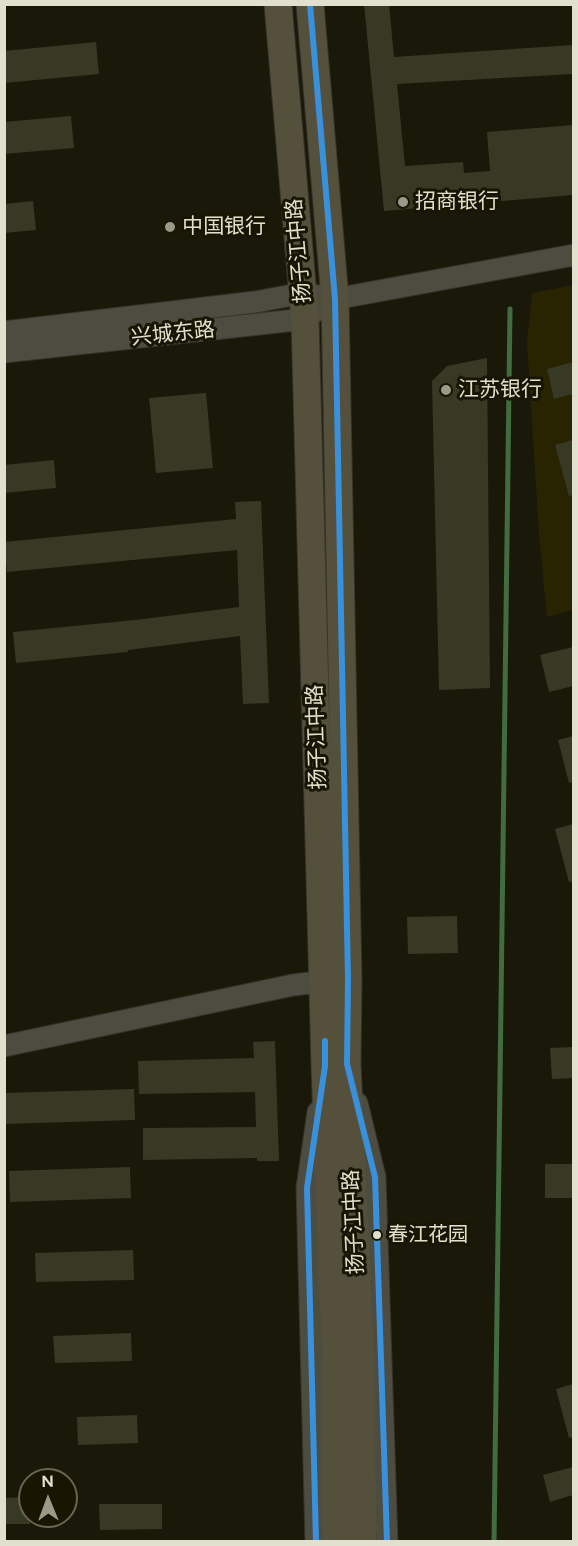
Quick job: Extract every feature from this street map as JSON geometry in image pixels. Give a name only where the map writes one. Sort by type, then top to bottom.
[{"type":"main road","name":"扬子江中路","points":[[278,4],[304,306],[336,980]]},
{"type":"main road","name":"扬子江中路","points":[[310,4],[335,298],[336,1542]]},
{"type":"main road","name":"扬子江中路","points":[[336,1065],[360,1343],[363,1542]]},
{"type":"street","name":"兴城东路","points":[[4,352],[304,306],[335,298],[573,255]]},
{"type":"street","name":"兴城东路","points":[[4,332],[255,302],[304,306]]},
{"type":"street","points":[[4,1046],[293,985],[336,980]]},
{"type":"street","points":[[316,1542],[307,1188],[336,1065]]},
{"type":"street","points":[[336,1065],[375,1177],[387,1542]]},
{"type":"shaded area","points":[[573,285],[573,610],[547,617],[539,535],[527,344],[532,293]]},
{"type":"building","points":[[364,4],[389,4],[394,57],[573,45],[573,74],[397,84],[405,166],[463,162],[464,173],[490,171],[487,132],[573,125],[573,195],[384,211]]},
{"type":"building","points":[[96,42],[99,74],[4,83],[4,51]]},
{"type":"building","points":[[71,116],[74,148],[4,154],[4,122]]},
{"type":"building","points":[[33,201],[36,230],[4,233],[4,204]]},
{"type":"building","points":[[487,358],[490,688],[439,690],[432,381],[447,366]]},
{"type":"building","points":[[573,362],[573,394],[554,399],[547,369]]},
{"type":"building","points":[[206,393],[213,468],[156,473],[149,398]]},
{"type":"building","points":[[573,440],[573,495],[569,496],[555,445]]},
{"type":"building","points":[[54,460],[56,488],[4,493],[4,465]]},
{"type":"building","points":[[261,501],[269,703],[243,704],[240,636],[128,650],[128,652],[16,663],[13,632],[239,607],[237,550],[7,572],[4,542],[236,519],[235,502]]},
{"type":"building","points":[[573,647],[573,686],[549,692],[540,655]]},
{"type":"building","points":[[573,736],[573,782],[569,783],[558,740]]},
{"type":"building","points":[[573,824],[573,881],[569,882],[555,829]]},
{"type":"building","points":[[457,916],[458,953],[408,954],[407,917]]},
{"type":"building","points":[[275,1041],[279,1161],[257,1161],[257,1158],[143,1160],[143,1128],[256,1127],[255,1092],[139,1094],[138,1061],[254,1058],[253,1042]]},
{"type":"building","points":[[573,1047],[573,1078],[552,1079],[550,1048]]},
{"type":"building","points":[[134,1089],[135,1120],[4,1124],[4,1093]]},
{"type":"building","points":[[545,1164],[573,1164],[573,1198],[545,1198]]},
{"type":"building","points":[[130,1167],[131,1198],[10,1202],[9,1171]]},
{"type":"building","points":[[133,1250],[134,1280],[36,1282],[35,1253]]},
{"type":"building","points":[[131,1333],[132,1361],[55,1363],[53,1336]]},
{"type":"building","points":[[573,1384],[573,1437],[569,1438],[556,1389]]},
{"type":"building","points":[[137,1415],[138,1443],[78,1445],[77,1417]]},
{"type":"building","points":[[573,1467],[573,1495],[550,1502],[543,1475]]},
{"type":"building","points":[[18,1497],[18,1524],[4,1524],[4,1498]]},
{"type":"building","points":[[99,1504],[162,1504],[162,1529],[100,1530]]},
{"type":"waterway","points":[[494,1542],[510,309]]},
{"type":"transit line","points":[[310,4],[335,299],[348,980],[347,1064],[375,1177],[387,1542]]},
{"type":"transit line","points":[[316,1542],[307,1188],[325,1066],[325,1041]]},
{"type":"place","name":"招商银行","points":[[403,202]]},
{"type":"place","name":"中国银行","points":[[170,227]]},
{"type":"place","name":"江苏银行","points":[[446,390]]},
{"type":"place","name":"春江花园","points":[[377,1235]]}]
